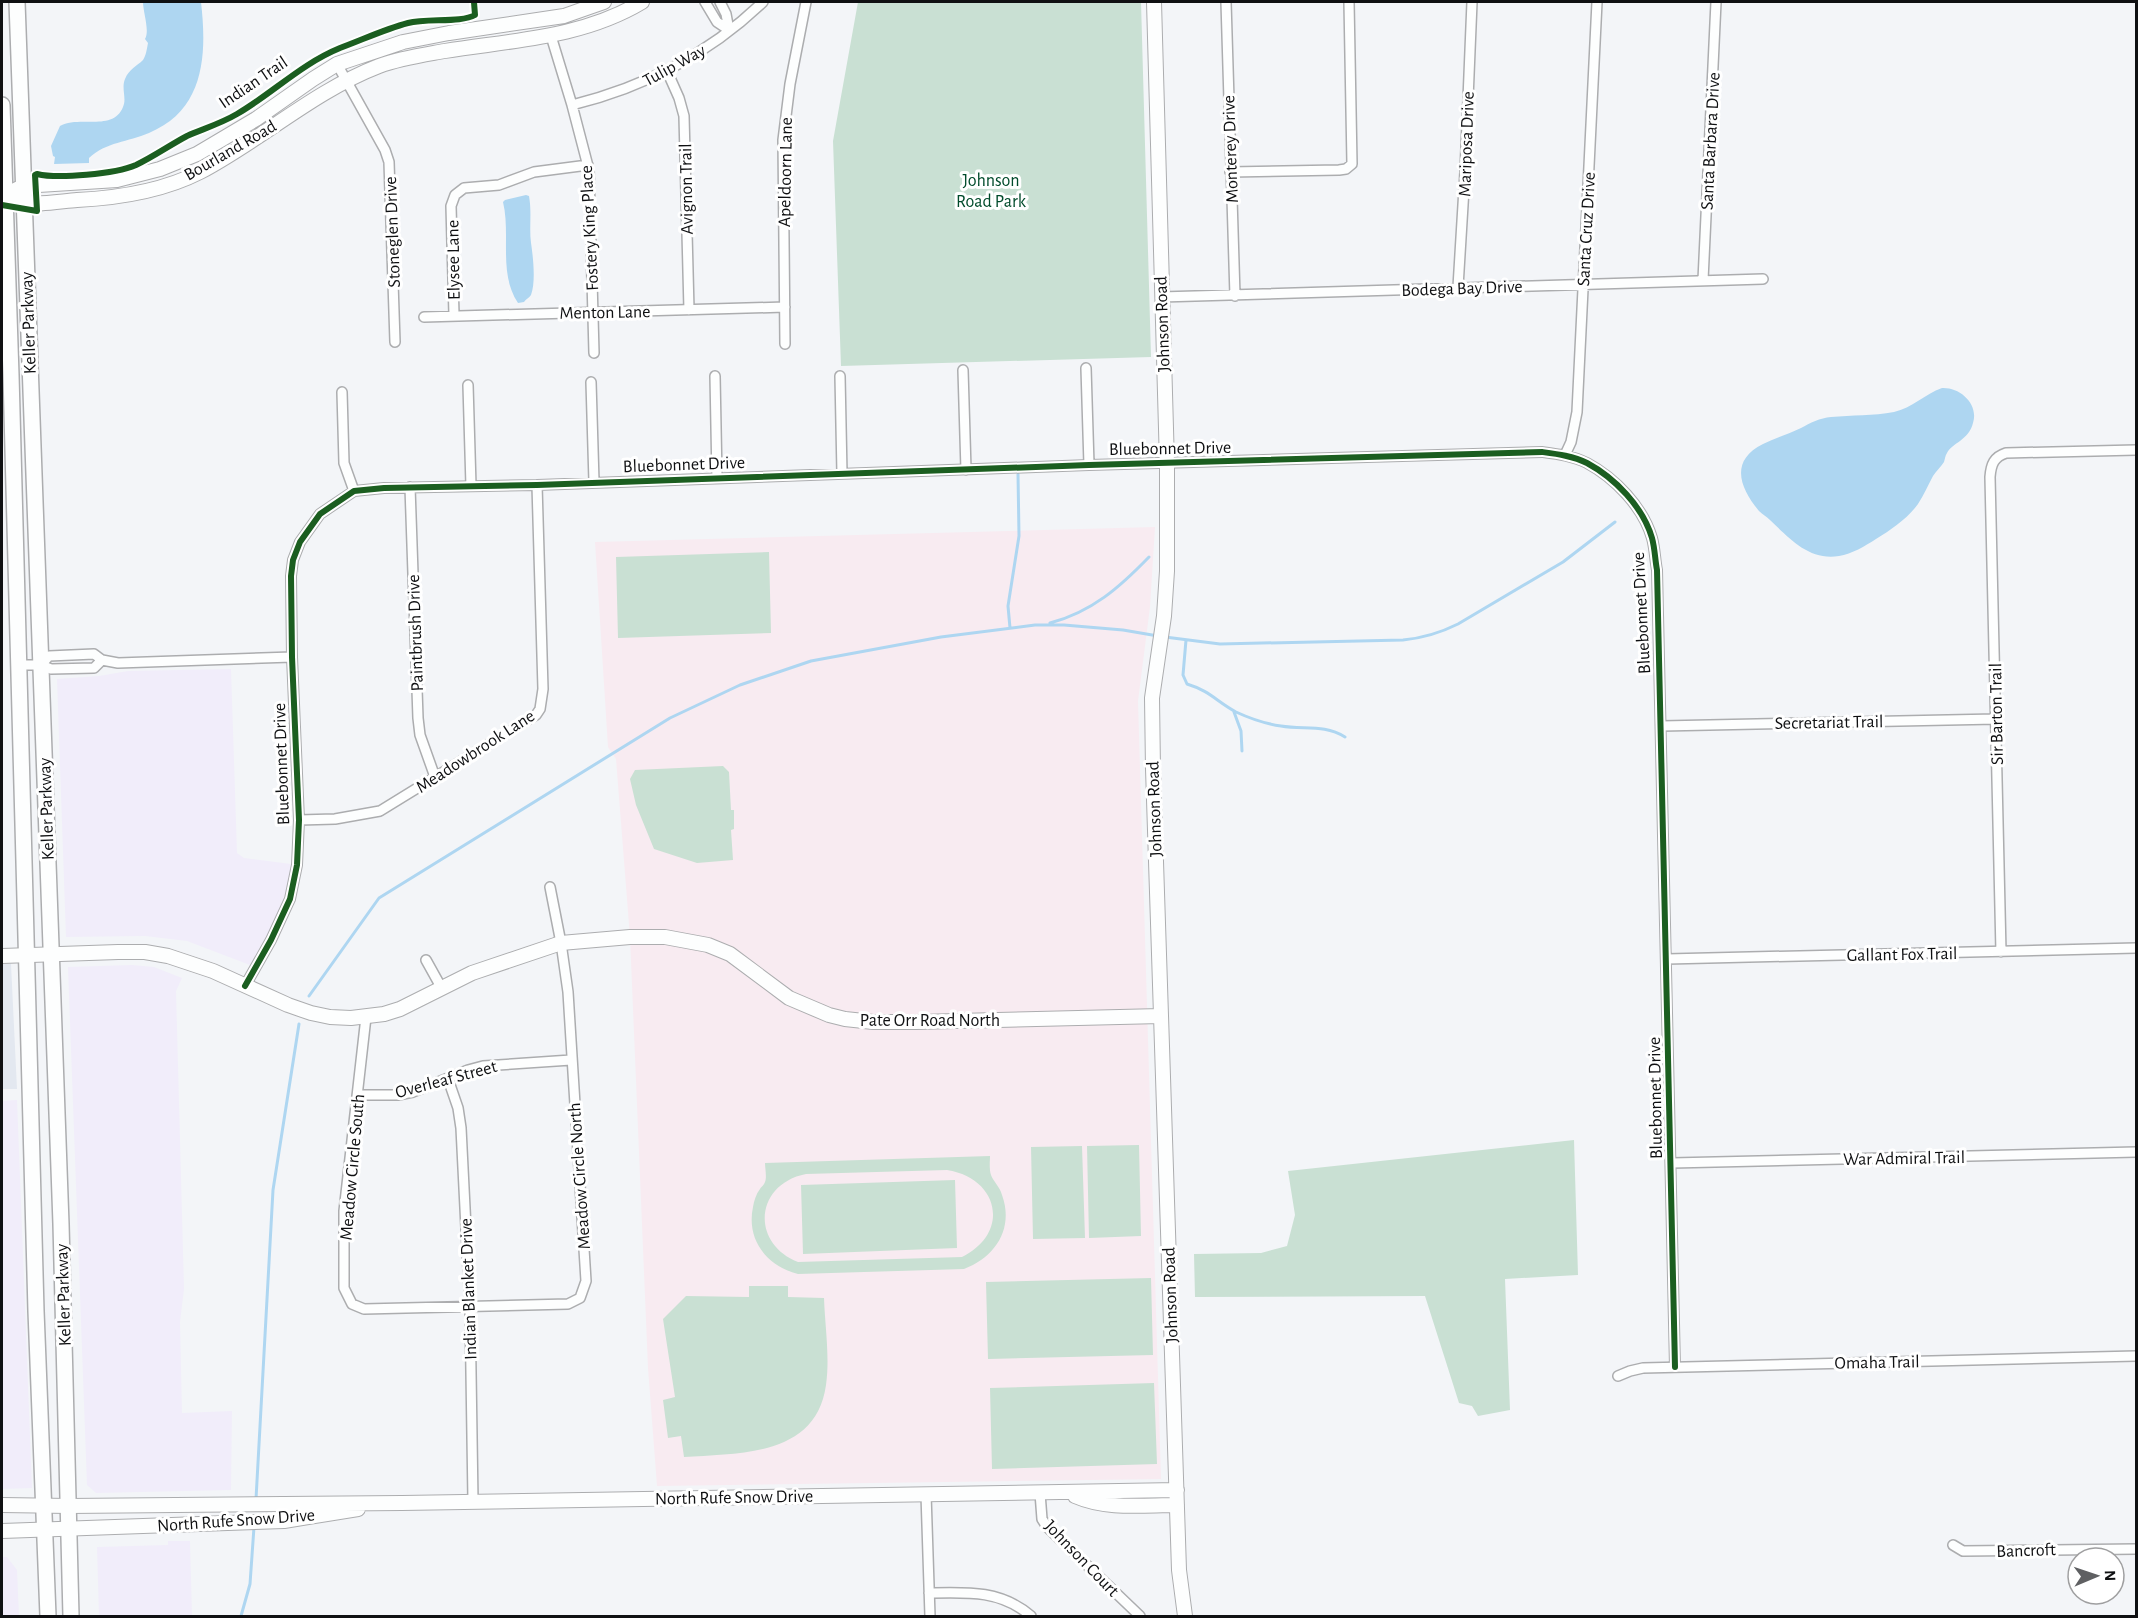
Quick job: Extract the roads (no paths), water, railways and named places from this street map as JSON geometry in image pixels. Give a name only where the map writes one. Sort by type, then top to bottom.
[{"type":"main road","name":"Keller Parkway","points":[[17,2],[52,954],[71,1617]]},
{"type":"main road","name":"Bourland Road","points":[[4,194],[23,186],[117,180],[160,169],[196,154],[246,125],[337,64],[403,42],[564,16],[604,2]]},
{"type":"main road","name":"Bourland Road","points":[[4,194],[24,202],[97,199],[161,186],[198,173],[262,135],[319,96],[379,66],[405,58],[551,36],[621,14],[642,2]]},
{"type":"main road","name":"Johnson Road","points":[[1154,2],[1167,464],[1167,571],[1164,616],[1152,698],[1179,1570],[1185,1617]]},
{"type":"main road","name":"Keller Parkway","points":[[2,105],[36,1311],[48,1617]]},
{"type":"main road","name":"Pate Orr Road North","points":[[2,956],[145,952],[168,956],[213,970],[311,1013],[330,1017],[366,1017],[400,1009],[472,973],[561,942],[664,937],[708,945],[730,954],[789,998],[829,1016],[859,1021],[916,1022],[1161,1016]]},
{"type":"main road","points":[[35,1227],[61,1224]]},
{"type":"main road","name":"North Rufe Snow Drive","points":[[2,1505],[402,1503],[1177,1490]]},
{"type":"main road","name":"North Rufe Snow Drive","points":[[1067,1492],[1102,1504],[1177,1505]]},
{"type":"main road","name":"North Rufe Snow Drive","points":[[2,1531],[284,1521],[402,1503]]},
{"type":"main road","points":[[175,1505],[175,1524]]},
{"type":"street","points":[[705,2],[717,22],[729,30]]},
{"type":"street","points":[[720,2],[726,14],[729,30]]},
{"type":"street","name":"Tulip Way","points":[[572,105],[617,92],[667,71],[701,51],[763,2]]},
{"type":"street","name":"Apeldoorn Lane","points":[[785,344],[783,140],[804,2]]},
{"type":"street","name":"Monterey Drive","points":[[1226,2],[1234,296]]},
{"type":"street","points":[[1230,172],[1339,170],[1346,169],[1352,164],[1349,2]]},
{"type":"street","name":"Mariposa Drive","points":[[1458,287],[1466,172],[1472,2]]},
{"type":"street","name":"Santa Cruz Drive","points":[[1565,455],[1571,442],[1577,412],[1597,2]]},
{"type":"street","name":"Santa Barbara Drive","points":[[1703,280],[1716,2]]},
{"type":"street","name":"Fostery King Place","points":[[551,36],[588,165],[594,353]]},
{"type":"street","name":"Stoneglen Drive","points":[[337,64],[389,162],[395,342]]},
{"type":"street","name":"Avignon Trail","points":[[667,71],[679,98],[684,117],[689,310]]},
{"type":"street","name":"Elysee Lane","points":[[454,315],[451,206],[455,195],[464,188],[499,185],[534,172],[588,165]]},
{"type":"street","name":"Bodega Bay Drive","points":[[1161,297],[1763,279]]},
{"type":"street","name":"Menton Lane","points":[[424,317],[785,307]]},
{"type":"street","points":[[1086,368],[1089,465]]},
{"type":"street","points":[[963,370],[966,470]]},
{"type":"street","points":[[715,376],[717,478]]},
{"type":"street","points":[[840,376],[842,474]]},
{"type":"street","points":[[591,382],[594,482]]},
{"type":"street","points":[[468,385],[471,486]]},
{"type":"street","points":[[342,392],[344,463],[354,491]]},
{"type":"street","name":"Sir Barton Trail","points":[[2001,952],[1991,464],[1998,456],[2007,453],[2136,450]]},
{"type":"street","name":"Bluebonnet Drive","points":[[245,986],[272,940],[290,899],[297,865],[299,820],[292,657],[291,576],[293,560],[300,542],[320,514],[354,491],[410,487],[1089,465],[1542,452],[1565,455],[1586,462],[1608,477],[1635,503],[1651,537],[1657,570],[1675,1367]]},
{"type":"street","name":"Meadowbrook Lane","points":[[299,820],[335,819],[380,811],[537,715],[543,689],[537,484]]},
{"type":"street","name":"Paintbrush Drive","points":[[410,487],[418,718],[423,744],[435,777]]},
{"type":"street","points":[[41,665],[49,656],[94,654],[102,660],[118,663],[292,657]]},
{"type":"street","points":[[19,665],[41,665],[51,669],[94,668],[102,660]]},
{"type":"street","name":"Secretariat Trail","points":[[1662,726],[1996,719]]},
{"type":"street","name":"Meadow Circle North","points":[[471,1308],[568,1304],[580,1298],[586,1281],[568,992],[550,887]]},
{"type":"street","name":"Gallant Fox Trail","points":[[1667,959],[2136,948]]},
{"type":"street","points":[[426,960],[441,987]]},
{"type":"street","name":"Meadow Circle South","points":[[366,1017],[344,1211],[344,1274],[347,1297],[352,1304],[364,1309],[471,1308]]},
{"type":"street","name":"Overleaf Street","points":[[358,1095],[398,1095],[413,1092],[483,1066],[571,1060]]},
{"type":"street","name":"Indian Blanket Drive","points":[[448,1078],[458,1108],[461,1128],[471,1308],[473,1501]]},
{"type":"street","name":"War Admiral Trail","points":[[1672,1163],[2136,1152]]},
{"type":"street","name":"Omaha Trail","points":[[1618,1376],[1638,1369],[1675,1367],[2136,1356]]},
{"type":"street","name":"Johnson Court","points":[[1040,1493],[1042,1519],[1047,1527],[1140,1617]]},
{"type":"street","points":[[926,1494],[930,1617]]},
{"type":"street","name":"Bancroft","points":[[1953,1545],[1963,1551],[2136,1549]]},
{"type":"street","points":[[929,1593],[991,1595],[1016,1605],[1031,1617]]},
{"type":"water","points":[[143,2],[201,2],[202,60],[192,95],[182,110],[168,123],[149,133],[103,149],[89,158],[89,163],[54,164],[55,157],[51,146],[60,126],[68,123],[112,119],[123,107],[125,79],[146,54],[148,43],[145,39],[147,26]]},
{"type":"water","points":[[529,196],[530,202],[533,290],[524,302],[518,303],[508,279],[503,202]]},
{"type":"water","points":[[1942,388],[1955,390],[1971,403],[1974,416],[1971,429],[1949,450],[1944,462],[1914,509],[1893,528],[1863,547],[1839,556],[1828,557],[1809,552],[1792,541],[1752,502],[1743,484],[1742,467],[1745,458],[1763,444],[1823,418],[1901,410]]},
{"type":"waterway","points":[[1010,628],[1008,606],[1019,536],[1018,474]]},
{"type":"waterway","points":[[1165,637],[1220,644],[1403,640],[1425,636],[1458,624],[1563,562],[1615,522]]},
{"type":"waterway","points":[[1050,623],[1092,605],[1127,578],[1149,557]]},
{"type":"waterway","points":[[309,996],[379,898],[670,718],[740,685],[811,661],[941,637],[1035,625],[1123,630],[1158,636]]},
{"type":"waterway","points":[[1186,640],[1183,675],[1187,684],[1252,719],[1281,726],[1329,730],[1345,737]]},
{"type":"waterway","points":[[1234,712],[1241,731],[1242,751]]},
{"type":"waterway","points":[[256,1499],[273,1190],[299,1024]]},
{"type":"waterway","points":[[241,1616],[250,1584],[254,1527]]},
{"type":"park label","name":"Johnson Road Park","points":[[991,190]]}]
